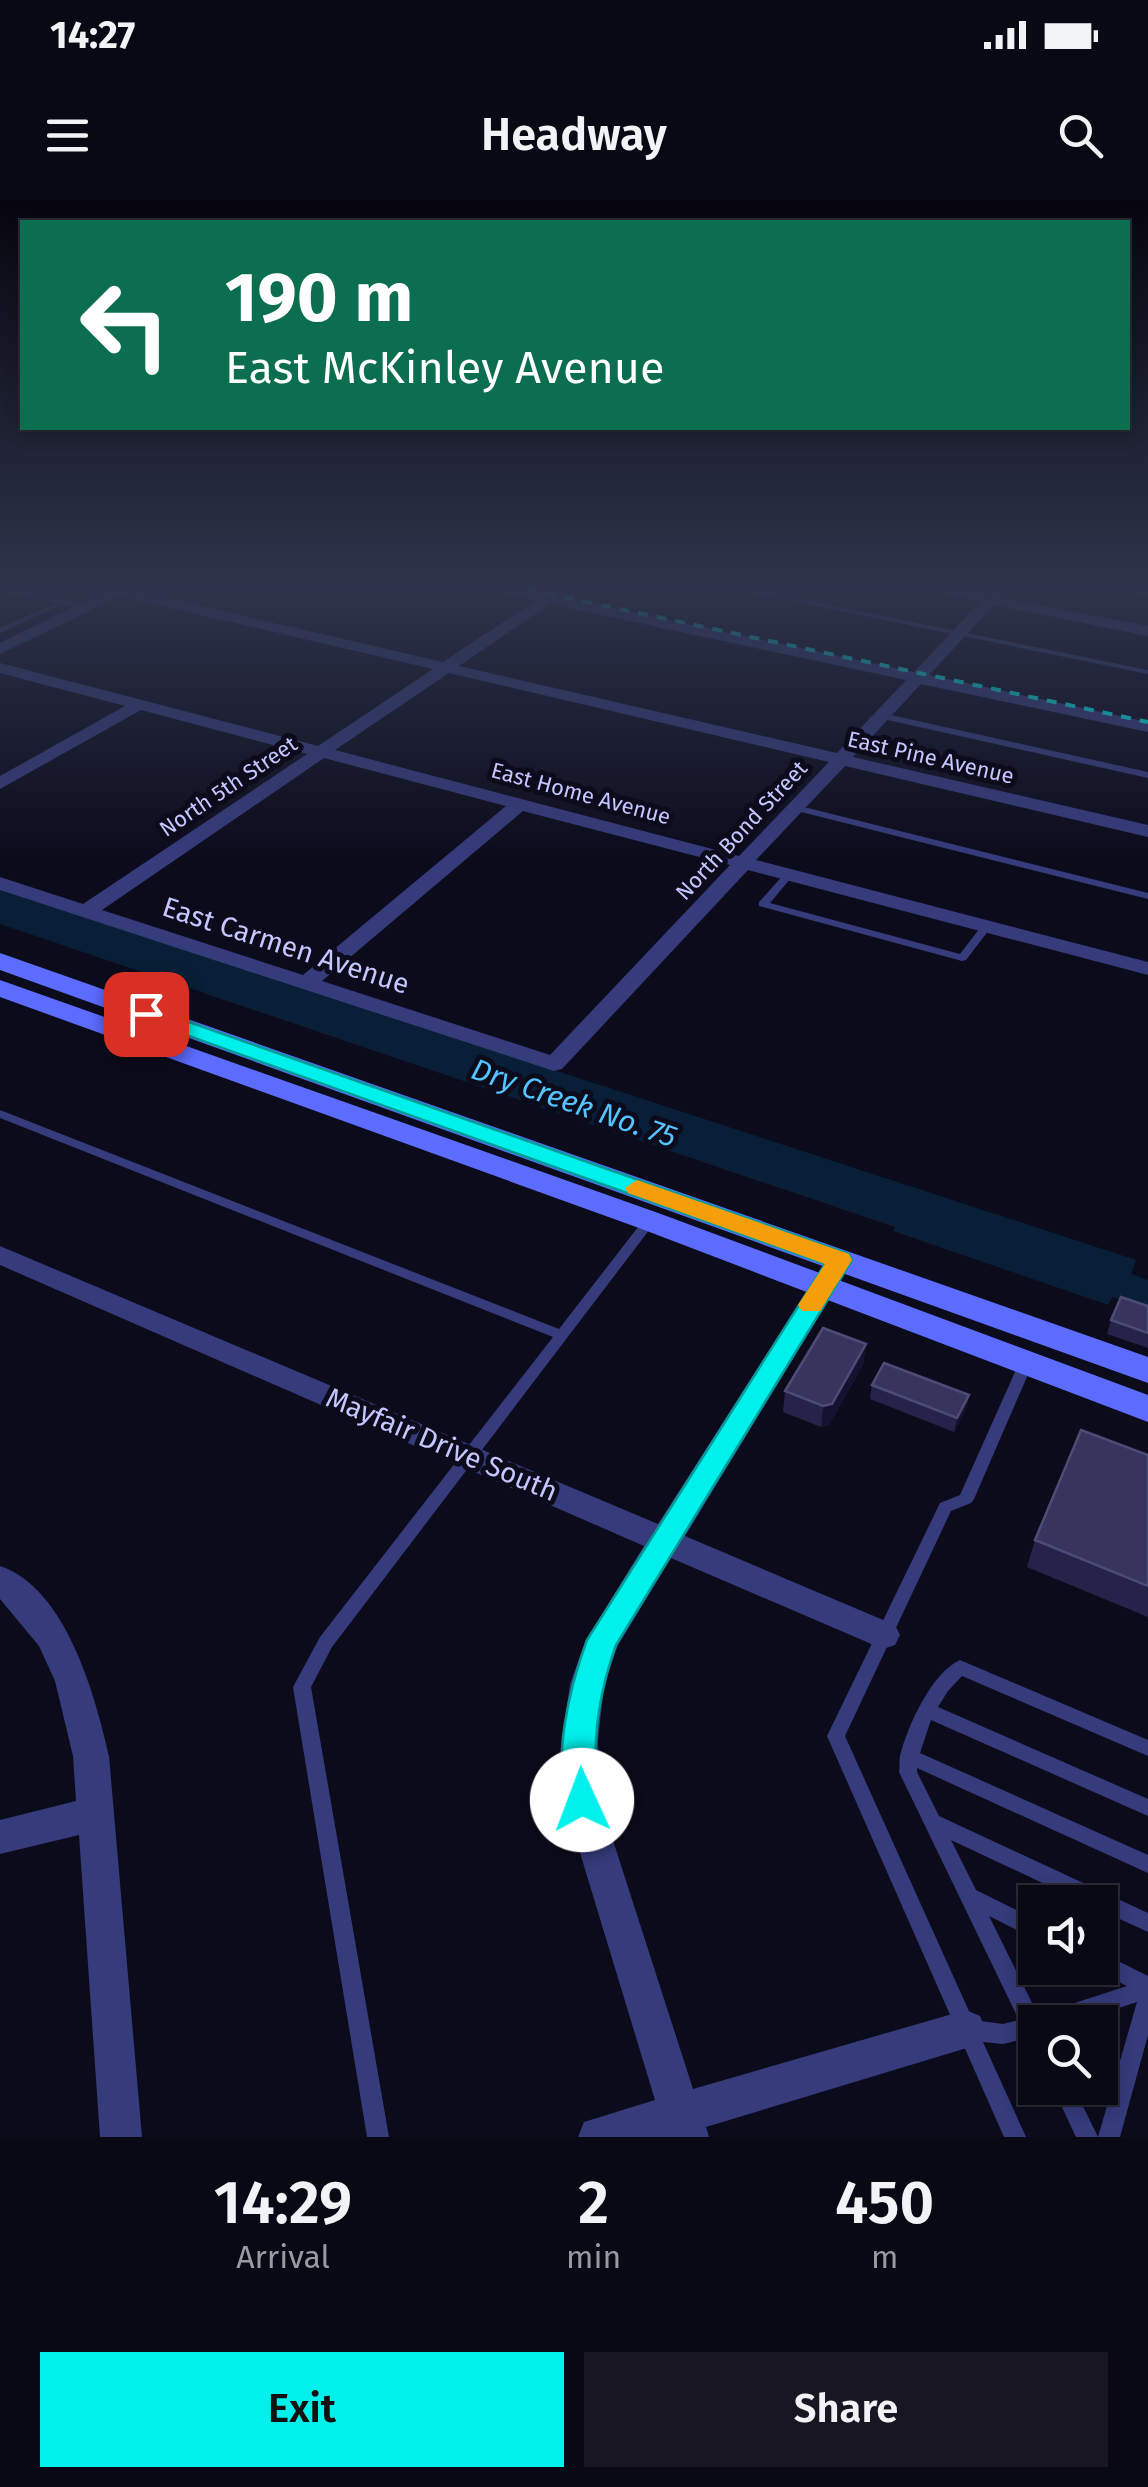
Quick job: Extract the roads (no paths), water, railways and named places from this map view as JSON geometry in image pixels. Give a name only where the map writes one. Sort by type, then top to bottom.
[{"type":"main road","points":[[0,962],[831,1274],[1026,1363],[1148,1409]]},
{"type":"main road","points":[[0,988],[650,1221],[1148,1370]]},
{"type":"main road","points":[[1098,1390],[1148,1400]]},
{"type":"street","name":"East Home Avenue","points":[[29,675],[1148,968]]},
{"type":"street","name":"North 5th Street","points":[[86,911],[434,675]]},
{"type":"street","name":"East Pine Avenue","points":[[483,675],[1148,831]]},
{"type":"street","name":"North Bond Street","points":[[554,1064],[921,675]]},
{"type":"street","points":[[933,675],[1148,727]]},
{"type":"street","points":[[936,675],[1148,715]]},
{"type":"street","points":[[0,784],[140,704]]},
{"type":"street","points":[[307,984],[521,803]]},
{"type":"street","name":"East Carmen Avenue","points":[[0,883],[554,1064]]},
{"type":"street","name":"Mayfair Drive South","points":[[0,1255],[883,1635]]},
{"type":"street","points":[[684,2124],[582,1800],[580,1741],[586,1684],[602,1640],[831,1274]]},
{"type":"street","points":[[0,1578],[44,1620],[62,1650],[81,1704],[90,1756],[121,2137]]},
{"type":"street","points":[[0,1837],[94,1814]]},
{"type":"street","points":[[599,2137],[684,2124],[966,2030]]},
{"type":"lane","points":[[882,716],[1148,775]]},
{"type":"lane","points":[[796,808],[1148,896]]},
{"type":"lane","points":[[790,873],[763,904],[962,958],[987,926]]},
{"type":"lane","points":[[0,1114],[564,1336]]},
{"type":"lane","points":[[378,2137],[302,1687],[326,1642],[650,1221]]},
{"type":"lane","points":[[1015,2137],[836,1736],[945,1507],[966,1499],[1026,1363]]},
{"type":"lane","points":[[1026,2005],[908,1772],[909,1756],[944,1676],[960,1667],[1148,1748]]},
{"type":"lane","points":[[929,1712],[1148,1808]]},
{"type":"lane","points":[[909,1756],[1148,1864]]},
{"type":"lane","points":[[934,1824],[1148,1923]]},
{"type":"lane","points":[[970,1897],[1018,1921]]},
{"type":"lane","points":[[1118,1971],[1148,1987]]},
{"type":"lane","points":[[1098,2005],[1148,1987]]},
{"type":"lane","points":[[1110,2137],[1148,1999]]},
{"type":"lane","points":[[966,2030],[1003,2034],[1018,2031]]},
{"type":"lane","points":[[1071,2105],[1087,2137]]},
{"type":"water","name":"Dry Creek No. 75","points":[[0,889],[1136,1260],[1131,1274],[1148,1280],[1148,1309],[1112,1297],[1108,1305],[893,1231],[895,1227],[0,924]]},
{"type":"railway","points":[[930,675],[1148,722]]}]
